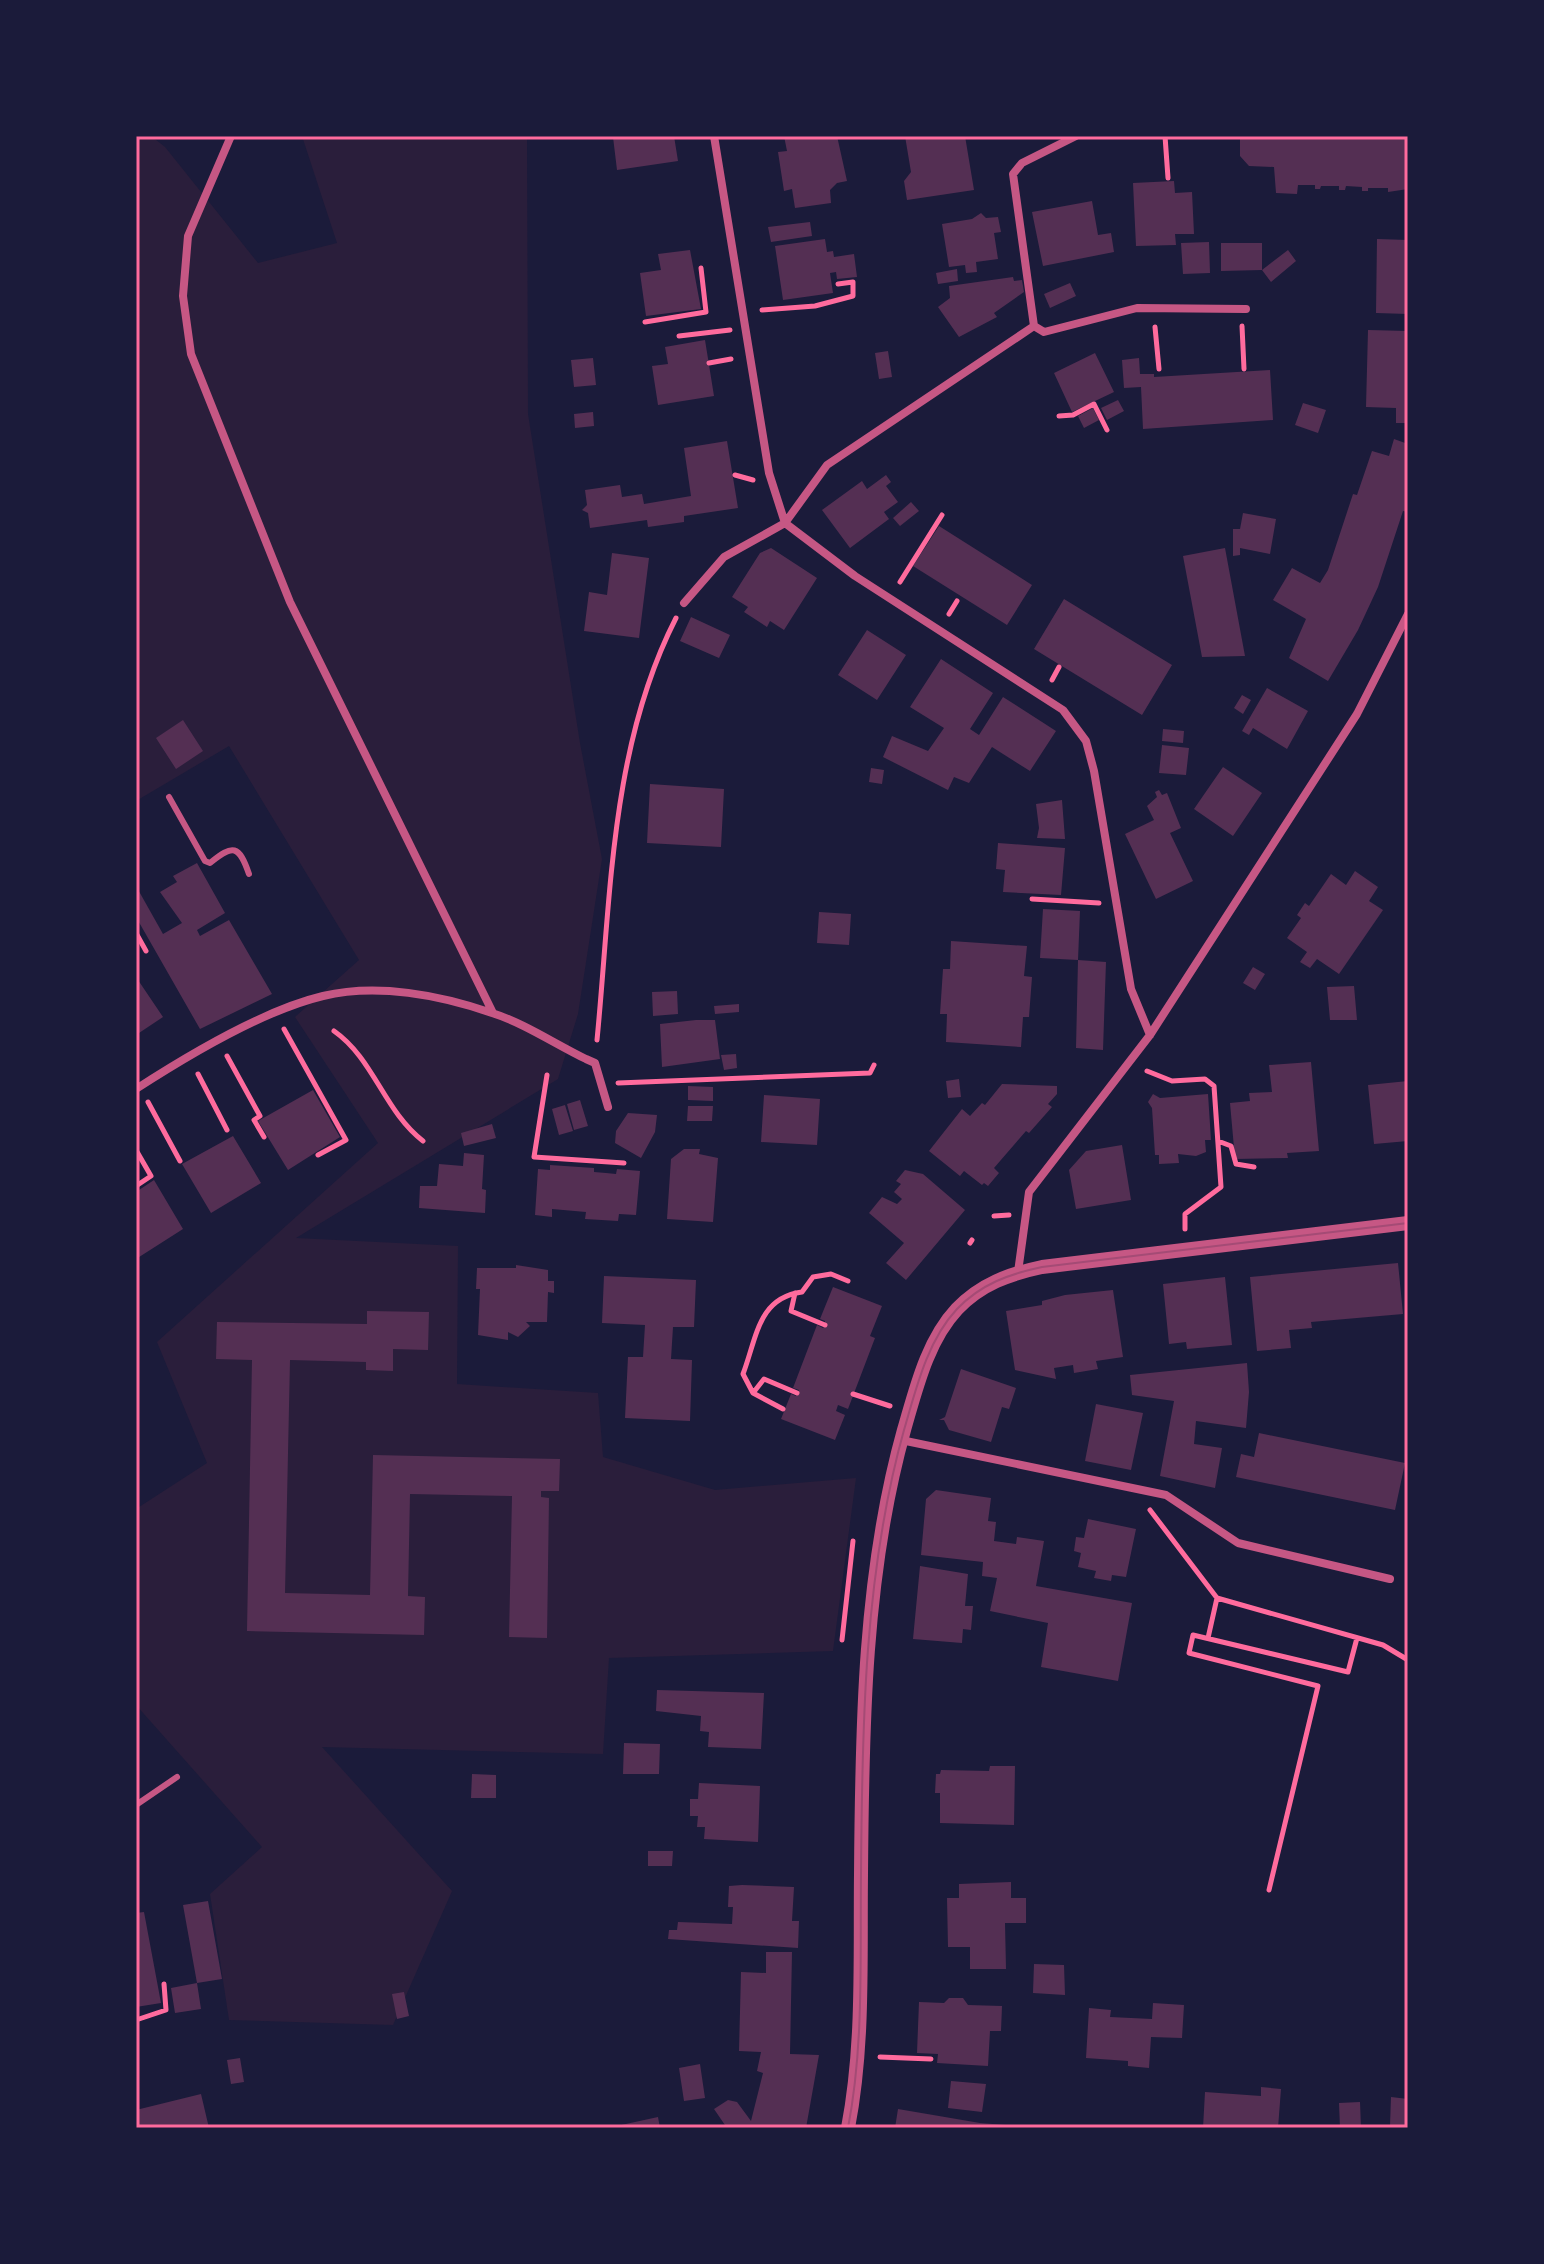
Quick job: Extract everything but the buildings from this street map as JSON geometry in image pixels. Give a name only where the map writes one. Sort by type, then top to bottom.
[{"type":"street","points":[[231,136],[188,236],[183,296],[191,354],[290,602],[493,1013]]},
{"type":"street","points":[[714,136],[769,473],[785,523],[891,598],[1043,695],[1077,724],[1086,741],[1094,771],[1131,989],[1150,1035]]},
{"type":"street","points":[[1034,326],[1033,298],[1013,174],[1022,163],[1076,136]]},
{"type":"street","points":[[1034,326],[1044,332],[1119,311],[1244,310]]},
{"type":"street","points":[[684,603],[724,557],[785,523],[827,465],[1034,326]]},
{"type":"street","points":[[1018,1272],[1029,1192],[1150,1035],[1356,717],[1408,614]]},
{"type":"street","points":[[138,1088],[189,1057],[276,1014],[324,995],[375,990],[419,995],[493,1013],[595,1063],[608,1107]]},
{"type":"street","points":[[848,2128],[858,2056],[862,1773],[869,1647],[888,1497],[915,1389],[933,1345],[947,1323],[985,1286],[1018,1272],[1408,1223]]},
{"type":"street","points":[[901,1440],[1166,1495],[1238,1543],[1390,1579]]},
{"type":"lane","points":[[169,797],[205,861],[210,863],[226,850],[235,850],[243,856],[249,874]]},
{"type":"lane","points":[[136,1805],[177,1777]]},
{"type":"path","points":[[1165,136],[1168,178]]},
{"type":"path","points":[[645,322],[706,312],[701,268]]},
{"type":"path","points":[[744,311],[815,306],[853,296],[853,282],[838,284]]},
{"type":"path","points":[[1155,309],[1159,369]]},
{"type":"path","points":[[1244,310],[1244,369]]},
{"type":"path","points":[[679,336],[747,328]]},
{"type":"path","points":[[1059,416],[1073,415],[1094,404],[1107,430]]},
{"type":"path","points":[[891,598],[942,515]]},
{"type":"path","points":[[597,1040],[631,738],[659,651],[684,603]]},
{"type":"path","points":[[1032,899],[1117,904]]},
{"type":"path","points":[[136,933],[146,951]]},
{"type":"path","points":[[276,1014],[346,1140],[318,1155]]},
{"type":"path","points":[[334,1031],[354,1045],[403,1126],[423,1141]]},
{"type":"path","points":[[219,1041],[260,1116],[254,1120],[264,1137]]},
{"type":"path","points":[[189,1057],[227,1130]]},
{"type":"path","points":[[634,1082],[870,1073],[874,1065]]},
{"type":"path","points":[[1127,1065],[1172,1081],[1210,1082],[1214,1086],[1221,1187],[1185,1214]]},
{"type":"path","points":[[547,1075],[534,1157],[624,1163]]},
{"type":"path","points":[[138,1088],[180,1161]]},
{"type":"path","points":[[1218,1141],[1231,1146],[1236,1164],[1254,1167]]},
{"type":"path","points":[[136,1150],[151,1176],[136,1186]]},
{"type":"path","points":[[994,1216],[1003,1215]]},
{"type":"path","points":[[783,1409],[753,1393],[743,1374],[768,1306],[785,1294],[802,1292],[813,1277],[831,1274],[848,1281]]},
{"type":"path","points":[[795,1293],[791,1311],[825,1325]]},
{"type":"path","points":[[753,1393],[764,1379],[797,1393]]},
{"type":"path","points":[[853,1394],[888,1405]]},
{"type":"path","points":[[1139,1488],[1154,1520],[1217,1598],[1383,1645],[1408,1660]]},
{"type":"path","points":[[842,1640],[853,1541]]},
{"type":"path","points":[[1208,1638],[1217,1598]]},
{"type":"path","points":[[1269,1890],[1318,1686],[1189,1653],[1193,1635],[1348,1672],[1357,1638]]},
{"type":"path","points":[[136,2020],[166,2010],[164,1984]]},
{"type":"path","points":[[858,2056],[931,2059]]},
{"type":"shaded area","points":[[136,136],[151,136],[165,147],[258,263],[337,243],[302,136],[527,136],[528,414],[580,743],[602,859],[578,1014],[558,1079],[296,1238],[458,1246],[457,1384],[598,1393],[603,1457],[715,1490],[856,1478],[833,1651],[609,1658],[603,1754],[322,1747],[452,1891],[393,2025],[229,2020],[210,1894],[262,1847],[136,1705],[136,1509],[207,1463],[157,1342],[378,1143],[295,1017],[359,960],[229,746],[136,801]]},
{"type":"tram line","points":[[848,2128],[859,2034],[864,1707],[873,1595],[891,1484],[904,1430],[924,1366],[938,1336],[957,1309],[976,1293],[996,1281],[1042,1267],[1408,1223]]}]
